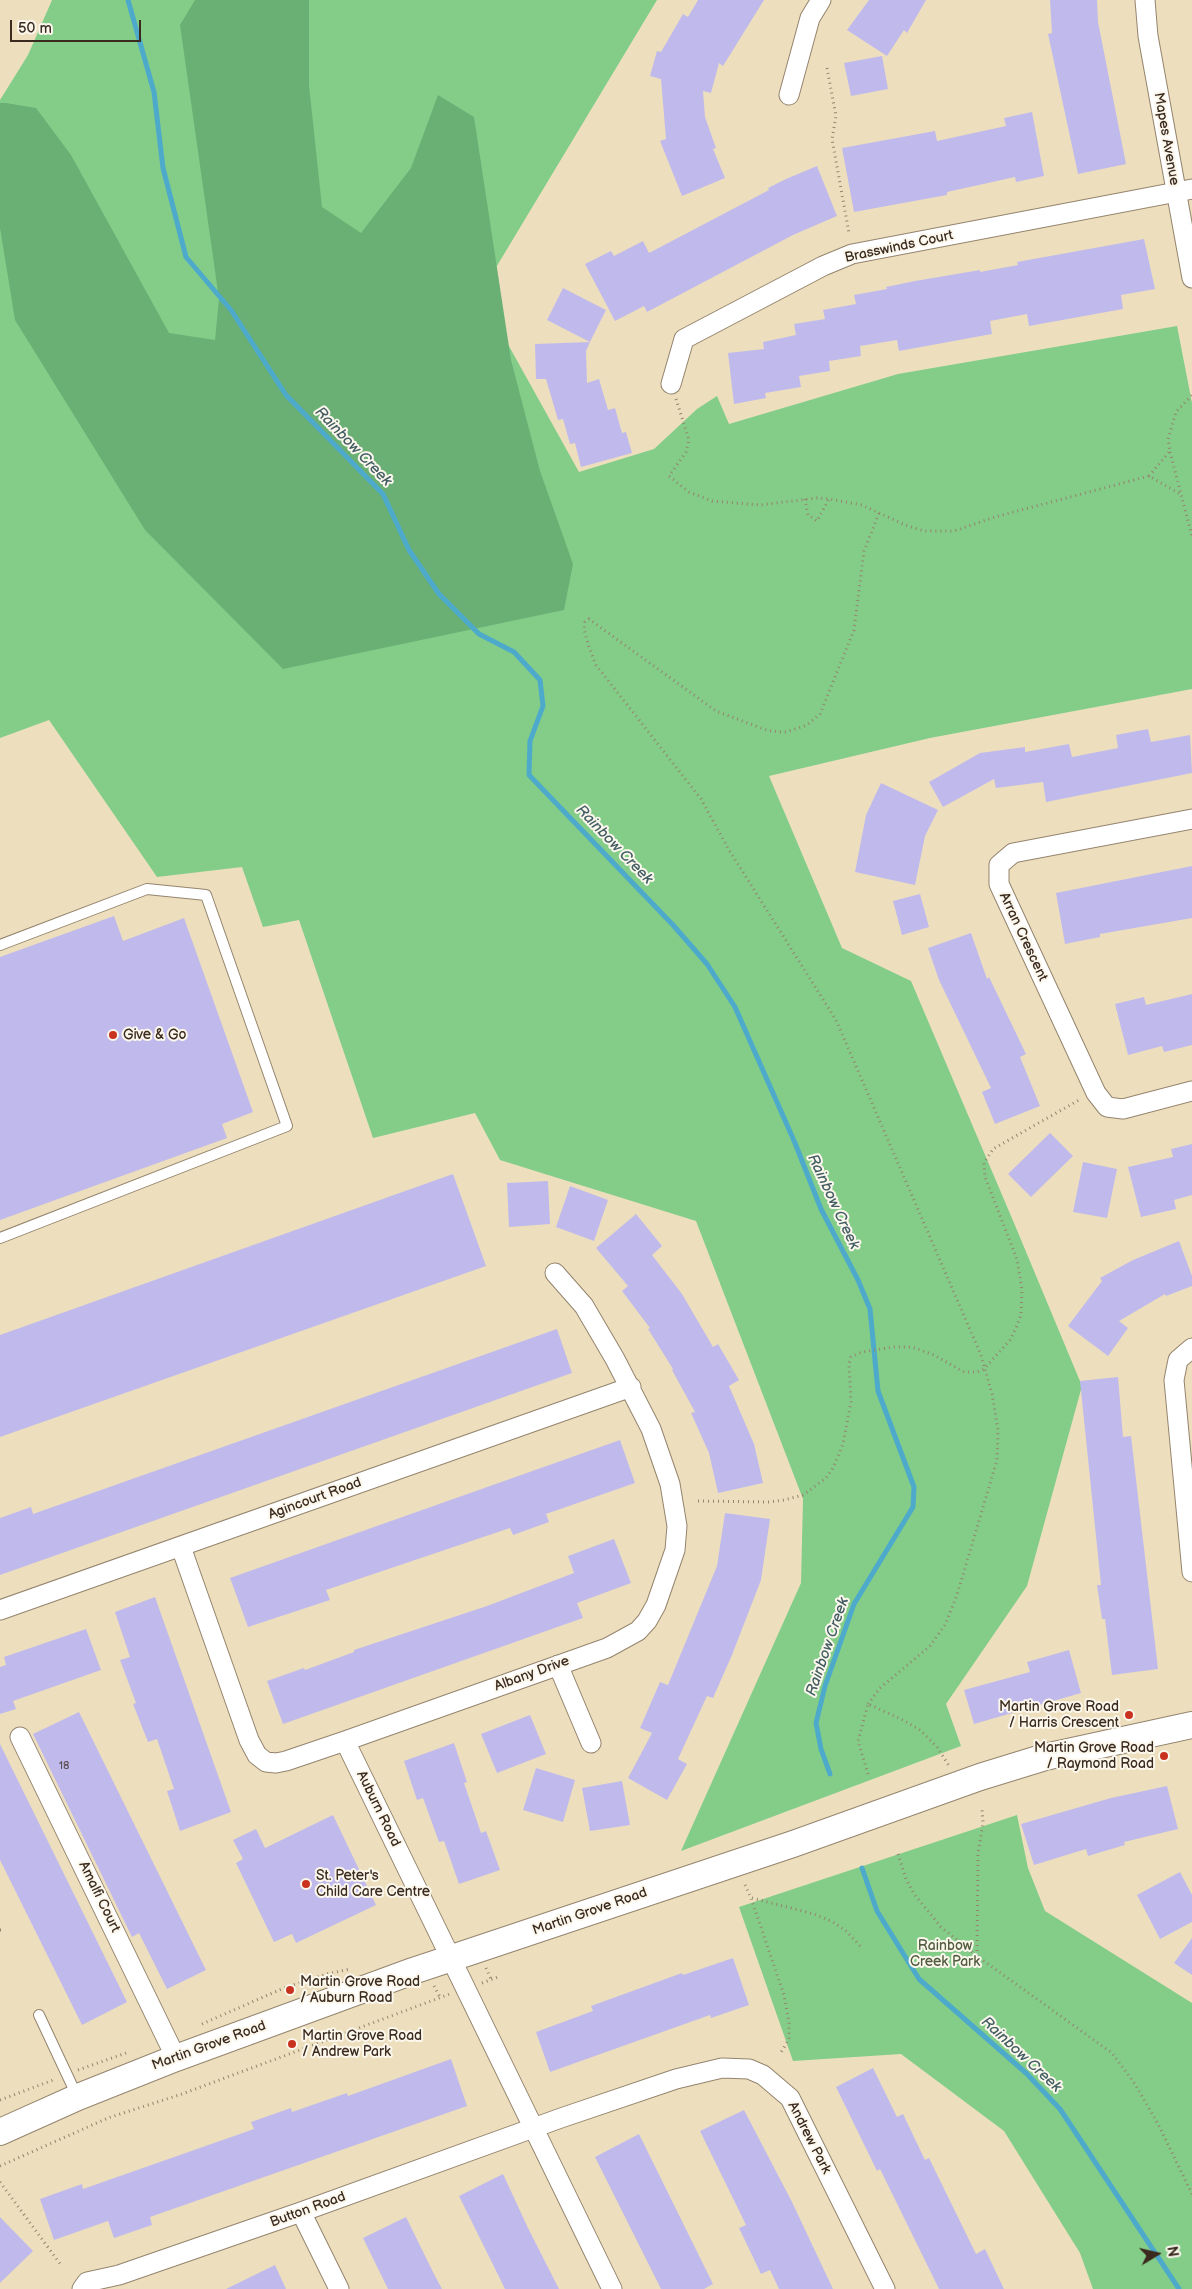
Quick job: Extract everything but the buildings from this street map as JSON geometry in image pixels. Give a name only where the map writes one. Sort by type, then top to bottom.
[{"type":"street","points":[[789,95],[810,18],[822,0]]},
{"type":"street","name":"Mapes Avenue","points":[[1145,0],[1148,36],[1184,190],[1192,278]]},
{"type":"street","name":"Brasswinds Court","points":[[671,384],[684,340],[823,266],[852,254],[1184,190]]},
{"type":"street","name":"Arran Crescent","points":[[1192,819],[1013,853],[999,865],[999,884],[1096,1093],[1107,1108],[1123,1109],[1192,1091]]},
{"type":"street","name":"Albany Drive","points":[[181,1547],[249,1740],[257,1756],[266,1762],[276,1763],[345,1741],[625,1640],[638,1631],[648,1621],[656,1605],[675,1550],[677,1526],[670,1484],[651,1429],[630,1387],[584,1306],[555,1273]]},
{"type":"street","points":[[1192,1348],[1178,1360],[1174,1380],[1192,1572]]},
{"type":"street","name":"Agincourt Road","points":[[0,1610],[630,1387]]},
{"type":"street","points":[[558,1665],[591,1743]]},
{"type":"street","name":"Martin Grove Road","points":[[0,2132],[78,2097],[176,2058],[451,1959],[793,1844],[980,1777],[1045,1757],[1192,1725]]},
{"type":"street","name":"Amalfi Court","points":[[20,1737],[176,2058]]},
{"type":"street","name":"Auburn Road","points":[[345,1741],[451,1959]]},
{"type":"street","points":[[451,1959],[612,2289]]},
{"type":"street","name":"Andrew Park","points":[[534,2128],[709,2070],[722,2068],[749,2069],[763,2075],[790,2098],[885,2289]]},
{"type":"street","name":"Button Road","points":[[82,2289],[87,2282],[119,2275],[302,2212],[534,2128]]},
{"type":"street","points":[[302,2212],[339,2289]]},
{"type":"lane","points":[[0,945],[147,890],[206,894],[287,1126],[0,1238]]},
{"type":"lane","points":[[39,2015],[78,2097]]},
{"type":"path","points":[[826,68],[836,116],[832,139],[849,233]]},
{"type":"path","points":[[671,384],[690,440],[686,452],[669,476],[688,492],[712,502],[738,505],[805,499],[828,500],[862,506],[905,525],[924,531],[954,531],[995,517],[1149,476],[1170,451]]},
{"type":"path","points":[[1192,395],[1176,412],[1168,439],[1192,536]]},
{"type":"path","points":[[1149,476],[1182,495]]},
{"type":"path","points":[[805,499],[808,515],[818,521],[828,500]]},
{"type":"path","points":[[868,1774],[858,1741],[868,1704],[880,1688],[930,1646],[945,1625],[957,1596],[997,1460],[998,1430],[992,1394],[981,1355],[836,1020],[729,850],[701,799],[596,665],[588,647],[584,629],[585,622],[589,619],[716,711],[769,731],[786,732],[807,725],[820,714],[854,630],[864,551],[879,513]]},
{"type":"path","points":[[698,1501],[769,1502],[784,1500],[803,1495],[826,1478],[833,1468],[843,1444],[851,1402],[849,1364],[851,1358],[862,1352],[894,1347],[912,1347],[923,1350],[964,1372],[977,1372],[984,1369],[1010,1340],[1020,1315],[1022,1297],[1017,1259],[985,1176],[984,1163],[993,1149],[1082,1098]]},
{"type":"path","points":[[868,1704],[920,1730],[937,1747],[949,1766]]},
{"type":"path","points":[[977,1956],[978,1853],[983,1823],[982,1809]]},
{"type":"path","points":[[898,1854],[906,1879],[927,1912],[941,1927],[977,1956],[1112,2053],[1135,2084],[1158,2124],[1192,2194]]},
{"type":"path","points":[[745,1885],[784,1995],[789,2023],[789,2039],[780,2054]]},
{"type":"path","points":[[751,1898],[814,1914],[833,1922],[846,1931],[862,1948]]},
{"type":"path","points":[[194,2028],[284,1988],[327,1974],[353,1969]]},
{"type":"path","points":[[0,2166],[108,2118],[182,2094],[454,1992]]},
{"type":"path","points":[[90,2066],[127,2052]]},
{"type":"path","points":[[0,2100],[41,2085]]},
{"type":"path","points":[[0,2182],[61,2265]]},
{"type":"green space","points":[[52,0],[657,0],[480,294],[579,472],[654,449],[697,409],[717,396],[729,424],[898,374],[1177,326],[1192,403],[1192,689],[930,738],[769,776],[842,948],[911,981],[1082,1386],[1027,1586],[946,1704],[961,1746],[681,1851],[801,1583],[803,1499],[696,1221],[500,1160],[475,1113],[373,1138],[299,920],[263,927],[242,867],[157,877],[49,720],[0,738],[0,100],[28,55]]},
{"type":"green space","points":[[195,0],[309,0],[309,85],[322,207],[361,233],[411,168],[438,95],[474,117],[511,360],[540,471],[573,564],[564,610],[283,669],[145,530],[15,320],[0,228],[0,103],[36,108],[71,155],[169,333],[215,340],[219,299],[180,25]]},
{"type":"green space","name":"Rainbow Creek Park","points":[[1017,1815],[1028,1868],[1045,1911],[1192,2003],[1192,2289],[1093,2289],[1080,2253],[1004,2131],[901,2054],[793,2061],[739,1907]]},
{"type":"waterway","name":"Rainbow Creek","points":[[128,0],[154,92],[163,168],[186,257],[231,310],[286,395],[383,494],[409,550],[439,594],[479,634],[514,652],[540,680],[543,706],[530,741],[529,775],[673,925],[707,964],[735,1007],[795,1143],[821,1209],[858,1280],[870,1309],[878,1391],[914,1487],[913,1507],[854,1604],[825,1686],[816,1723],[821,1749],[830,1774]]},
{"type":"waterway","name":"Rainbow Creek","points":[[862,1868],[877,1911],[919,1979],[1026,2073],[1060,2109],[1179,2289]]},
{"type":"place","name":"Give & Go","points":[[113,1035]]},
{"type":"place","name":"Martin Grove Road / Harris Crescent","points":[[1129,1715]]},
{"type":"place","name":"Martin Grove Road / Raymond Road","points":[[1164,1756]]},
{"type":"place","name":"St. Peter's Child Care Centre","points":[[306,1884]]},
{"type":"place","name":"Martin Grove Road / Auburn Road","points":[[290,1990]]},
{"type":"place","name":"Martin Grove Road / Andrew Park","points":[[292,2044]]}]
